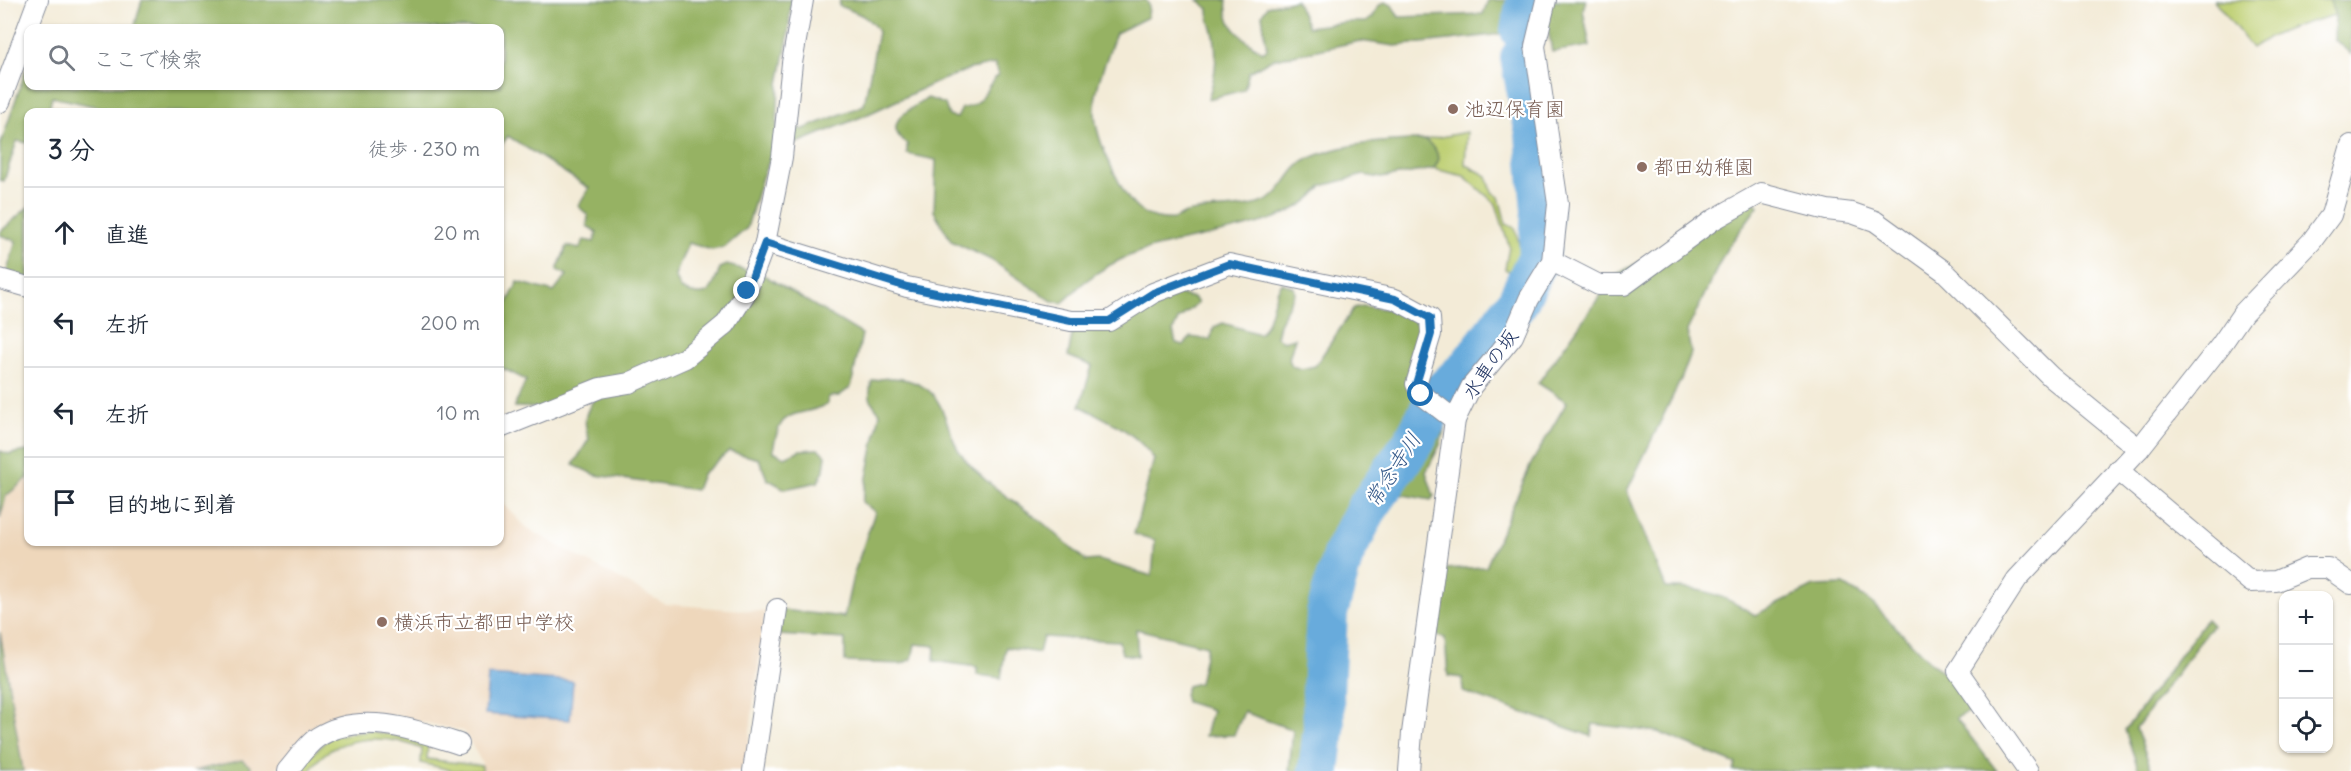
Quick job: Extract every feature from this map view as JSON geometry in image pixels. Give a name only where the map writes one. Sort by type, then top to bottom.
[{"type":"street","points":[[29,24],[38,0]]},
{"type":"street","points":[[504,426],[600,388],[629,383],[685,358],[726,324],[747,291],[765,243],[782,157],[792,63],[803,0]]},
{"type":"street","name":"水車の坂","points":[[1409,771],[1413,721],[1455,420],[1471,387],[1513,336],[1529,298],[1552,261],[1558,204],[1535,46],[1546,0]]},
{"type":"street","points":[[0,102],[24,38]]},
{"type":"street","points":[[2028,771],[1958,671],[2017,579],[2139,449],[2221,345],[2242,313],[2311,242],[2331,215],[2351,145]]},
{"type":"street","points":[[1552,261],[1599,285],[1624,285],[1713,220],[1761,193],[1827,210],[1852,213],[1875,221],[1944,271],[2051,377],[2139,449]]},
{"type":"street","points":[[765,243],[907,287],[1071,321],[1109,321],[1153,293],[1229,264],[1395,299],[1430,318],[1431,334],[1416,384],[1421,394],[1455,420]]},
{"type":"street","points":[[0,279],[24,286]]},
{"type":"street","points":[[2118,470],[2251,582],[2276,581],[2307,568],[2328,568],[2351,584]]},
{"type":"street","points":[[753,771],[777,609]]},
{"type":"street","points":[[287,771],[316,737],[338,728],[372,725],[406,727],[459,744]]},
{"type":"shaded area","name":"横浜市立都田中学校","points":[[24,481],[24,546],[504,546],[504,504],[528,529],[665,604],[765,612],[745,771],[482,771],[482,763],[464,731],[385,714],[340,717],[309,734],[274,771],[250,771],[251,767],[242,760],[193,771],[23,771],[0,632],[0,518],[6,496]]},
{"type":"green space","points":[[142,0],[791,0],[788,38],[779,84],[776,146],[762,177],[747,228],[725,247],[712,250],[688,243],[675,276],[681,289],[690,293],[703,294],[711,289],[720,268],[727,265],[749,271],[733,330],[747,309],[762,274],[862,334],[851,387],[839,396],[828,397],[827,405],[790,416],[784,420],[776,437],[773,451],[785,457],[800,450],[818,449],[826,455],[824,470],[818,482],[785,489],[767,479],[759,459],[729,451],[702,474],[696,490],[596,475],[573,465],[589,439],[585,421],[597,395],[544,408],[514,407],[526,380],[504,369],[504,310],[518,282],[554,292],[567,275],[557,270],[567,246],[579,249],[584,240],[594,242],[597,232],[587,226],[588,215],[578,206],[589,188],[508,136],[504,142],[504,108],[103,108],[52,97],[49,108],[24,108],[24,142],[17,141],[4,181],[0,180],[0,146],[24,75],[24,90],[504,90],[504,24],[135,24]]},
{"type":"green space","points":[[840,0],[1146,0],[1149,5],[1148,17],[1116,33],[1098,87],[1095,117],[1104,151],[1125,192],[1139,210],[1155,218],[1173,219],[1195,211],[1241,207],[1263,202],[1281,188],[1302,163],[1335,149],[1381,142],[1425,140],[1435,149],[1439,159],[1434,169],[1381,178],[1364,175],[1322,186],[1307,201],[1287,213],[1235,230],[1155,247],[1134,254],[1097,273],[1062,303],[1052,301],[991,260],[951,241],[934,211],[936,160],[907,154],[907,144],[896,130],[900,117],[928,98],[945,104],[949,116],[957,118],[962,108],[970,107],[980,100],[998,75],[995,64],[970,69],[864,116],[795,144],[790,143],[802,59],[798,126],[801,130],[864,105],[878,32],[866,18],[839,6]]},
{"type":"green space","points":[[1198,0],[1227,0],[1228,17],[1231,24],[1262,52],[1267,49],[1262,15],[1267,6],[1296,0],[1308,27],[1366,22],[1373,17],[1378,6],[1385,2],[1392,5],[1399,17],[1483,14],[1488,0],[1586,0],[1583,10],[1590,46],[1552,52],[1548,29],[1395,46],[1360,41],[1270,60],[1249,72],[1244,90],[1208,99],[1216,52],[1208,8]]},
{"type":"green space","points":[[2214,0],[2329,0],[2335,15],[2302,24],[2252,48]]},
{"type":"green space","points":[[2329,0],[2351,0],[2351,54],[2334,39],[2335,15]]},
{"type":"green space","points":[[1467,132],[1465,164],[1487,176],[1492,192],[1499,197],[1506,224],[1515,228],[1521,251],[1531,256],[1520,277],[1505,269],[1509,246],[1496,204],[1464,176],[1434,169],[1439,159],[1435,149],[1425,140]]},
{"type":"green space","points":[[1754,201],[1758,206],[1726,250],[1687,331],[1691,353],[1682,377],[1627,491],[1666,588],[1691,589],[1723,597],[1755,615],[1814,586],[1844,585],[1870,601],[1932,664],[1949,675],[1972,710],[1956,718],[1997,771],[1733,771],[1736,764],[1658,732],[1593,724],[1591,736],[1463,692],[1462,678],[1448,676],[1445,638],[1434,635],[1443,569],[1486,567],[1531,464],[1567,402],[1538,383],[1615,275]]},
{"type":"green space","points":[[24,211],[24,280],[6,274],[16,241],[0,235],[0,232]]},
{"type":"green space","points":[[1282,283],[1294,287],[1295,293],[1279,324],[1276,337],[1283,341],[1295,338],[1289,359],[1292,366],[1301,369],[1315,366],[1354,308],[1363,306],[1406,312],[1423,326],[1421,376],[1436,376],[1461,370],[1509,315],[1513,315],[1516,321],[1446,422],[1440,445],[1426,472],[1434,496],[1431,500],[1376,490],[1358,518],[1345,545],[1328,598],[1321,654],[1316,716],[1329,720],[1325,771],[1289,771],[1293,730],[1244,712],[1234,735],[1205,736],[1212,710],[1186,702],[1184,694],[1187,686],[1199,683],[1207,646],[1136,629],[1138,656],[1122,654],[1119,641],[1043,637],[1039,653],[1006,647],[1001,678],[977,675],[977,667],[934,661],[935,646],[915,644],[912,659],[901,664],[845,662],[845,639],[778,635],[783,610],[844,617],[853,576],[875,512],[862,502],[880,413],[872,402],[870,391],[872,381],[879,379],[908,380],[928,390],[938,402],[959,451],[975,470],[1048,527],[1086,561],[1099,560],[1152,576],[1155,540],[1134,534],[1154,459],[1147,449],[1130,434],[1080,406],[1092,366],[1068,356],[1074,324],[1119,321],[1129,318],[1148,306],[1172,284],[1182,295],[1194,298],[1198,303],[1178,320],[1173,331],[1176,343],[1184,345],[1191,337],[1210,340],[1214,327],[1223,323],[1259,334],[1267,324],[1275,296]]},
{"type":"green space","points":[[0,451],[9,454],[24,452],[24,481],[6,496],[0,518]]},
{"type":"green space","points":[[2206,619],[2212,625],[2136,728],[2152,771],[2139,771],[2125,730]]},
{"type":"green space","points":[[0,632],[23,771],[0,771]]},
{"type":"green space","points":[[369,731],[428,741],[427,759],[482,766],[482,771],[454,771],[421,763],[422,749],[392,740],[376,739],[345,744],[319,759],[310,771],[295,771],[331,736]]},
{"type":"green space","points":[[242,760],[251,767],[250,771],[193,771]]},
{"type":"water","points":[[488,675],[573,681],[570,720],[485,714]]},
{"type":"waterway","name":"常念寺川","points":[[1521,30],[1527,0]]},
{"type":"waterway","name":"常念寺川","points":[[1319,771],[1324,729],[1323,692],[1327,613],[1343,555],[1366,510],[1414,441],[1438,396],[1468,368],[1500,326],[1518,301],[1539,256],[1542,211],[1536,134],[1521,58]]},
{"type":"place","name":"池辺保育園","points":[[1453,109]]},
{"type":"place","name":"都田幼稚園","points":[[1642,167]]},
{"type":"place","name":"横浜市立都田中学校","points":[[382,622]]},
{"type":"route","points":[[747,291],[765,243],[907,287],[1071,321],[1109,321],[1153,293],[1229,264],[1395,299],[1430,318],[1431,334],[1416,384],[1421,394]]}]
